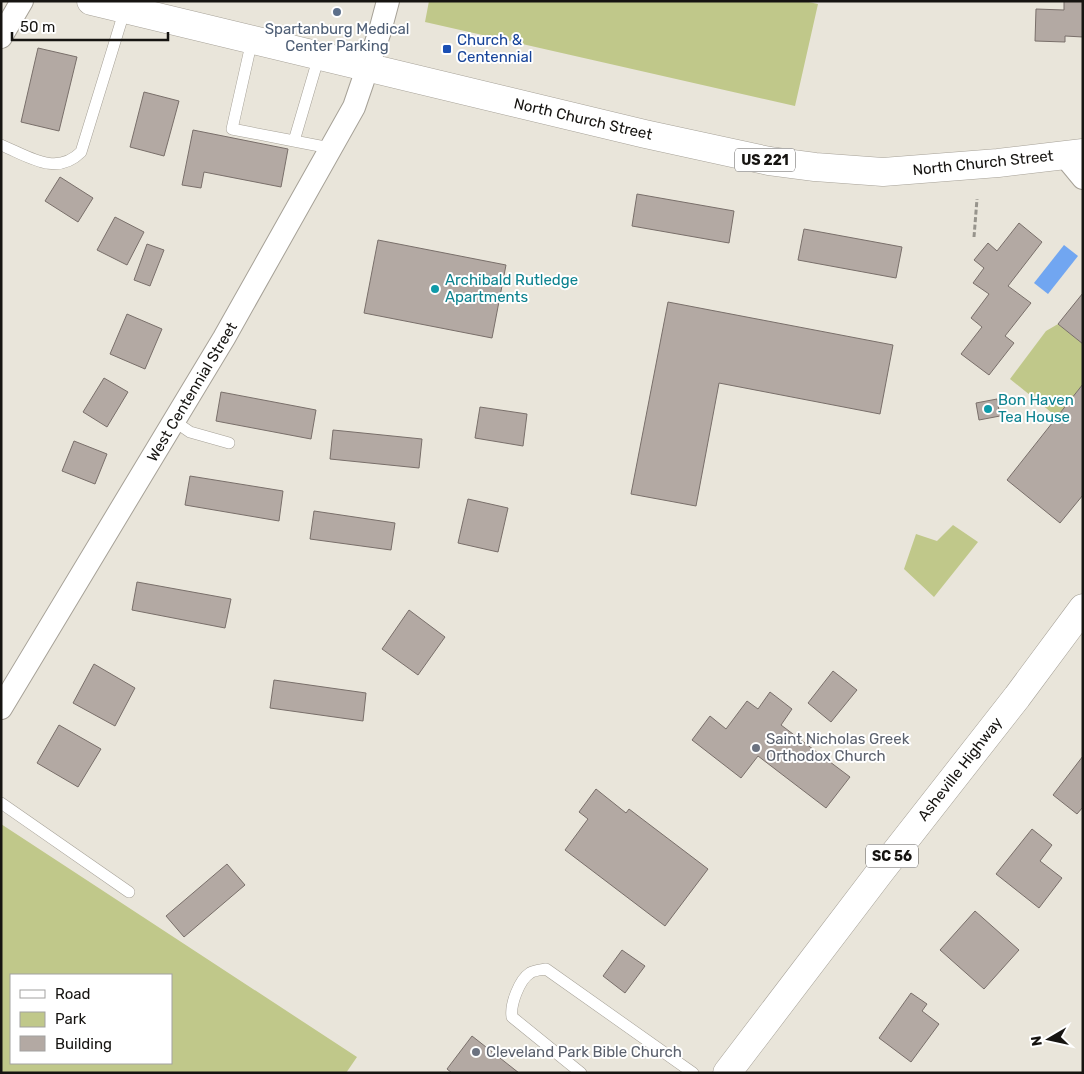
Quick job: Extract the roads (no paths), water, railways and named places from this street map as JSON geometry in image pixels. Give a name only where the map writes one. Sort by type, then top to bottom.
[{"type":"main road","name":"North Church Street","points":[[92,1],[645,134],[769,161],[815,167],[883,172],[910,171],[1073,154]]},
{"type":"main road","name":"Asheville Highway","points":[[728,1073],[1083,608]]},
{"type":"street","points":[[1,37],[22,1]]},
{"type":"street","name":"West Centennial Street","points":[[1,708],[224,338],[354,107],[380,31],[388,1]]},
{"type":"street","points":[[1073,154],[1083,178]]},
{"type":"lane","points":[[1,145],[44,163],[55,165],[66,163],[81,152],[125,9]]},
{"type":"lane","points":[[252,40],[232,129],[330,148]]},
{"type":"lane","points":[[294,141],[319,56]]},
{"type":"lane","points":[[174,421],[190,432],[229,443]]},
{"type":"lane","points":[[1,803],[129,892]]},
{"type":"lane","points":[[581,1073],[512,1017],[511,1009],[514,998],[528,974],[546,969],[693,1073]]},
{"type":"water","points":[[1064,245],[1078,256],[1048,294],[1034,283]]},
{"type":"place","name":"Spartanburg Medical Center Parking","points":[[337,12]]},
{"type":"place","name":"Church & Centennial","points":[[447,49]]},
{"type":"place","name":"Archibald Rutledge Apartments","points":[[435,289]]},
{"type":"place","name":"Bon Haven Tea House","points":[[988,409]]},
{"type":"place","name":"Saint Nicholas Greek Orthodox Church","points":[[756,748]]},
{"type":"place","name":"Cleveland Park Bible Church","points":[[476,1052]]}]
